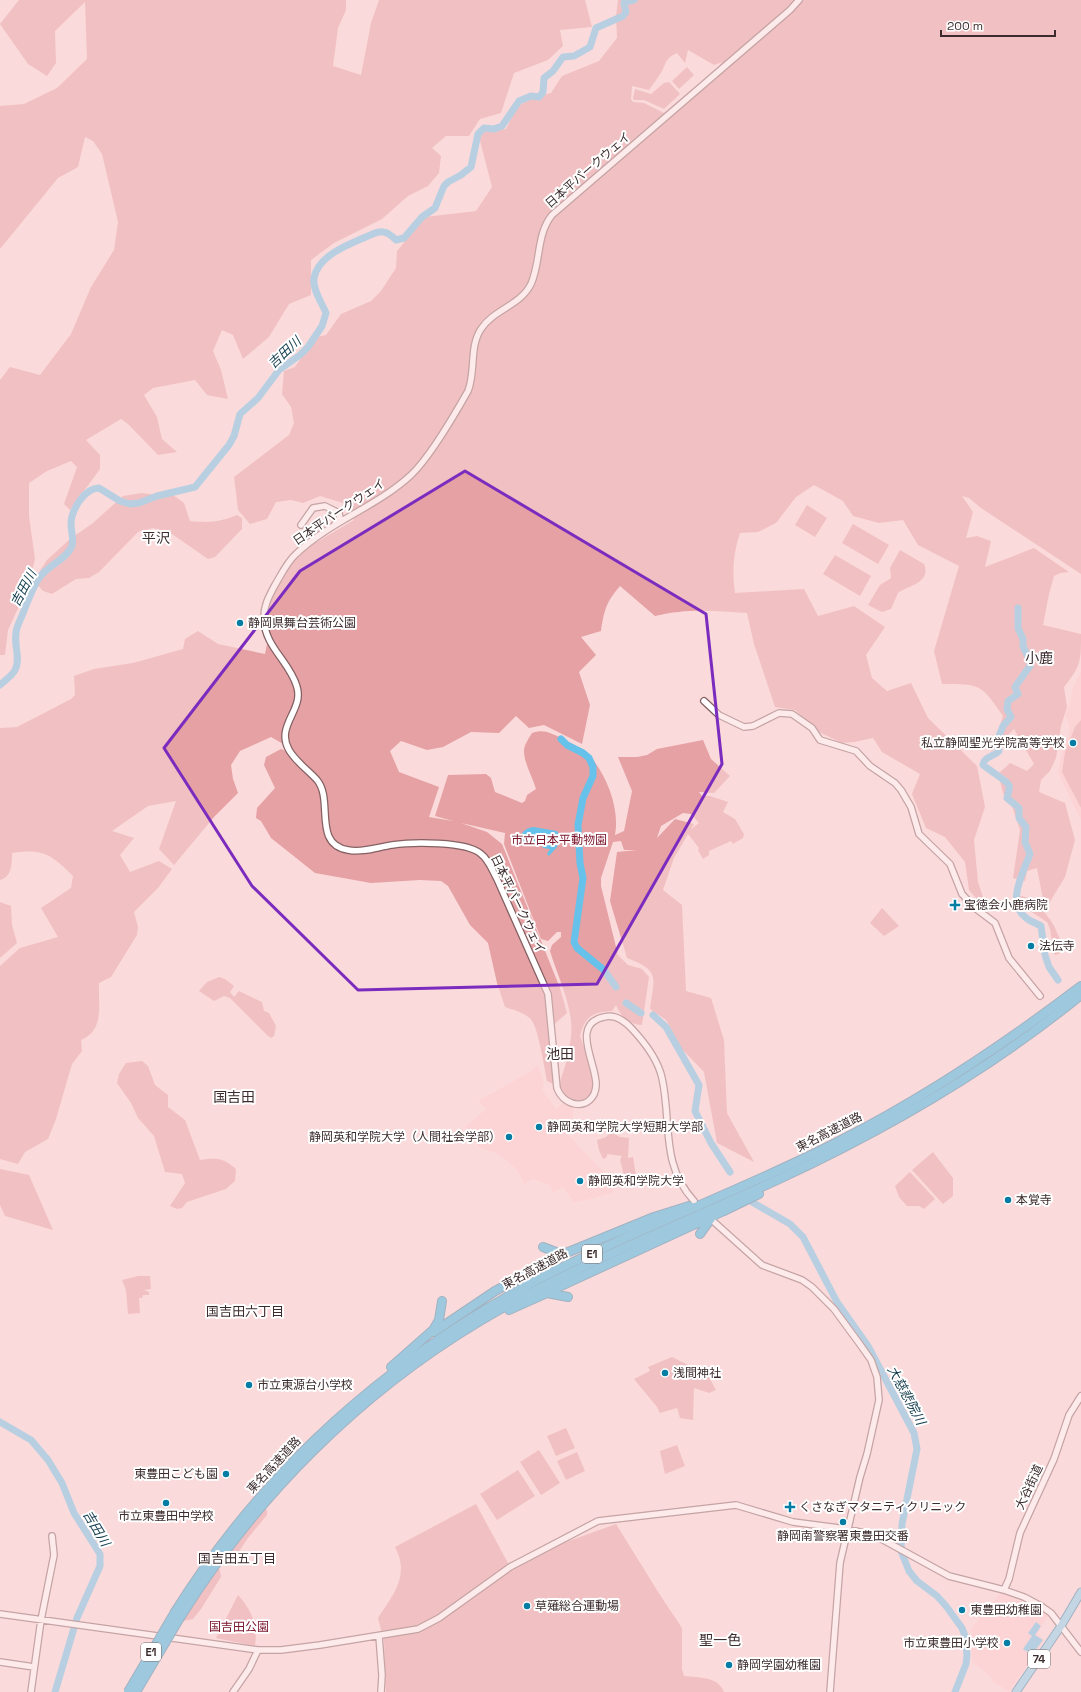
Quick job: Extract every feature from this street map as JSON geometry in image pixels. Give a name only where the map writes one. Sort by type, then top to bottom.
[{"type":"highway","name":"東名高速道路","points":[[136,1692],[204,1568],[233,1529],[268,1487],[308,1445],[393,1371],[474,1316],[540,1279],[817,1152],[905,1106],[992,1051],[1081,986]]},
{"type":"highway","name":"東名高速道路","points":[[128,1692],[178,1614],[226,1550],[256,1513],[297,1467],[367,1402],[449,1341],[478,1322],[544,1285],[635,1242],[769,1184],[837,1152],[896,1120],[955,1085],[1020,1041],[1081,995]]},
{"type":"highway","points":[[700,1234],[712,1217],[837,1152]]},
{"type":"highway","points":[[308,1445],[370,1384],[412,1349],[472,1305],[566,1253],[654,1217],[710,1201]]},
{"type":"highway","points":[[449,1341],[537,1297],[728,1209]]},
{"type":"highway","points":[[543,1247],[556,1252],[566,1253]]},
{"type":"highway","points":[[537,1297],[551,1293],[568,1297]]},
{"type":"highway","points":[[412,1349],[436,1326],[442,1301]]},
{"type":"main road","name":"74","points":[[1016,1692],[1061,1626],[1081,1592]]},
{"type":"street","name":"日本平パークウェイ","points":[[694,1201],[680,1185],[670,1160],[664,1091],[660,1072],[648,1049],[625,1022],[615,1017],[604,1017],[595,1021],[587,1031],[587,1043],[597,1084],[595,1092],[590,1100],[575,1104],[567,1102],[560,1095],[557,1088],[548,994],[497,879],[490,865],[480,853],[463,846],[415,844],[393,845],[361,851],[349,850],[335,844],[327,834],[325,826],[323,789],[317,780],[293,756],[285,742],[285,728],[298,699],[299,692],[294,678],[267,637],[263,615],[272,592],[292,558],[324,534],[406,480],[423,462],[468,391],[471,382],[475,344],[482,328],[493,316],[518,300],[529,287],[535,272],[542,235],[552,215],[790,10],[799,0]]},
{"type":"street","points":[[300,525],[311,510],[316,506],[325,506],[347,519]]},
{"type":"street","points":[[324,534],[339,520],[339,513]]},
{"type":"street","points":[[704,701],[719,716],[744,727],[753,726],[779,713],[792,714],[812,728],[820,740],[856,751],[870,766],[895,783],[902,790],[911,807],[920,834],[950,864],[962,894],[975,908],[994,923],[998,929],[1003,948],[1008,958],[1040,996]]},
{"type":"street","points":[[713,1221],[762,1265],[809,1284],[834,1309],[868,1355],[874,1366],[877,1377],[879,1400],[867,1454],[847,1529],[840,1567],[830,1692]]},
{"type":"street","name":"大谷街道","points":[[1004,1590],[1009,1578],[1020,1533],[1054,1459],[1069,1415],[1081,1396]]},
{"type":"street","points":[[0,1614],[258,1650],[281,1650],[408,1632],[428,1625],[510,1567],[598,1521],[736,1505],[793,1522],[847,1529],[876,1536],[949,1576],[1004,1590],[1041,1606],[1051,1613],[1081,1652]]},
{"type":"street","points":[[31,1692],[41,1620],[54,1554],[52,1536]]},
{"type":"street","points":[[378,1636],[382,1675],[382,1692]]},
{"type":"street","points":[[233,1692],[249,1669],[258,1650]]},
{"type":"street","points":[[0,1662],[34,1667]]},
{"type":"highlighted area","points":[[465,471],[706,614],[722,764],[597,984],[358,990],[252,886],[164,748],[300,571]]},
{"type":"shaded area","name":"私立静岡聖光学院高等学校","points":[[1081,671],[1081,820],[1058,773],[1062,751],[1069,734],[1069,725],[1065,715],[1070,703],[1073,688]]},
{"type":"shaded area","points":[[538,1065],[544,1083],[542,1090],[556,1109],[563,1103],[574,1107],[570,1126],[564,1131],[604,1172],[614,1192],[591,1199],[574,1202],[563,1187],[553,1193],[550,1185],[533,1179],[524,1184],[517,1170],[496,1153],[480,1148],[466,1130],[465,1127],[486,1109],[478,1101],[528,1073]]},
{"type":"shaded area","name":"市立東豊田小学校","points":[[1001,1592],[1048,1616],[1037,1634],[1044,1640],[1009,1692],[991,1680],[992,1678],[972,1662],[971,1629]]},
{"type":"green space","points":[[19,0],[346,0],[346,10],[338,28],[333,66],[361,75],[371,23],[379,0],[585,0],[592,27],[560,30],[563,46],[548,60],[514,73],[501,113],[480,119],[469,136],[446,136],[432,148],[441,156],[439,173],[428,186],[408,196],[382,219],[334,243],[311,260],[311,295],[289,304],[269,337],[243,359],[233,335],[222,330],[213,351],[221,370],[228,399],[207,395],[195,380],[153,388],[144,395],[157,417],[162,439],[177,452],[158,455],[128,424],[121,419],[86,440],[100,455],[100,469],[70,510],[64,504],[77,467],[71,461],[47,471],[29,483],[29,516],[35,559],[28,587],[8,630],[5,655],[0,655],[0,380],[10,367],[40,375],[71,334],[91,287],[114,250],[118,222],[102,154],[93,141],[85,137],[78,167],[58,178],[0,249],[0,106],[24,104],[57,88],[87,59],[85,2],[55,31],[56,63],[47,76],[28,64],[0,24]]},
{"type":"green space","name":"市立日本平動物園","points":[[618,0],[1081,0],[1081,574],[981,508],[969,498],[962,496],[973,512],[966,538],[977,536],[991,541],[985,567],[1034,548],[1069,572],[1060,573],[1054,576],[1043,625],[1081,634],[1081,651],[1077,668],[1064,687],[1067,707],[1061,726],[1056,758],[1050,771],[1041,780],[1039,792],[1065,803],[1075,840],[1065,877],[1045,910],[1037,868],[1027,871],[1025,881],[1013,878],[1020,830],[1012,806],[1004,796],[998,774],[1010,763],[1027,771],[1034,764],[1014,729],[991,752],[1003,716],[984,692],[979,688],[965,684],[942,684],[934,651],[959,566],[918,545],[903,520],[879,523],[853,516],[843,501],[814,485],[796,497],[776,523],[758,532],[740,533],[734,563],[735,593],[804,589],[818,616],[854,606],[885,627],[866,655],[872,678],[887,691],[911,683],[928,718],[977,766],[985,807],[974,840],[978,882],[988,912],[969,890],[965,862],[945,837],[926,828],[912,794],[920,774],[882,752],[873,738],[842,743],[817,731],[795,710],[775,707],[754,644],[747,613],[690,611],[667,613],[655,616],[620,586],[606,607],[601,631],[581,637],[596,655],[579,672],[590,705],[582,744],[544,725],[529,728],[516,716],[499,733],[471,732],[443,747],[427,750],[401,741],[390,751],[399,772],[439,787],[429,817],[453,821],[435,816],[448,775],[486,774],[491,778],[495,792],[522,803],[525,801],[527,795],[536,789],[524,756],[526,744],[532,733],[540,731],[550,733],[584,751],[590,756],[602,773],[614,804],[616,814],[615,835],[624,831],[632,791],[618,757],[637,757],[647,755],[657,749],[703,740],[711,759],[730,776],[714,793],[699,792],[702,796],[710,796],[728,802],[723,812],[735,819],[744,834],[743,838],[733,844],[731,841],[709,851],[709,855],[703,859],[698,850],[699,848],[688,834],[674,858],[663,890],[682,905],[686,991],[711,998],[724,1040],[727,1113],[754,1162],[717,1143],[704,1072],[681,1048],[666,1020],[650,1009],[653,976],[650,971],[646,967],[627,958],[610,901],[617,852],[637,850],[624,850],[621,841],[613,842],[601,878],[601,886],[618,955],[628,965],[642,969],[649,977],[642,1025],[626,1020],[616,1005],[612,1011],[595,1014],[587,1020],[580,1036],[593,1076],[593,1087],[591,1095],[584,1100],[571,1101],[563,1093],[560,1085],[571,1039],[570,1015],[565,993],[550,951],[552,945],[561,937],[561,932],[557,932],[548,941],[541,939],[504,844],[505,833],[461,823],[487,832],[502,844],[560,988],[567,1013],[549,1029],[553,1084],[547,1081],[537,1032],[532,1021],[520,1012],[505,1007],[497,983],[488,943],[470,925],[448,886],[441,881],[420,880],[371,883],[315,873],[271,838],[261,821],[256,818],[257,808],[275,788],[264,765],[266,757],[281,749],[288,752],[297,762],[292,749],[271,737],[240,751],[231,765],[233,779],[238,793],[214,817],[174,865],[159,849],[176,801],[148,806],[112,831],[134,838],[120,855],[130,872],[159,861],[172,869],[158,888],[134,912],[138,927],[137,935],[111,977],[99,983],[99,1016],[97,1023],[89,1036],[81,1040],[82,1051],[72,1064],[56,1119],[48,1139],[25,1152],[18,1164],[0,1159],[0,966],[20,948],[58,937],[41,908],[71,888],[73,876],[53,858],[39,853],[23,852],[12,853],[9,873],[0,880],[0,728],[17,727],[71,699],[75,695],[74,676],[94,669],[133,663],[183,649],[185,639],[198,631],[218,644],[265,654],[270,629],[266,613],[279,582],[300,552],[354,520],[343,503],[320,496],[303,503],[291,500],[276,502],[267,519],[250,524],[238,510],[234,477],[289,435],[294,423],[291,407],[282,394],[284,371],[295,367],[315,337],[326,335],[341,314],[371,301],[381,291],[396,268],[397,251],[425,217],[476,211],[492,187],[479,137],[482,131],[506,129],[518,107],[522,104],[533,98],[551,93],[562,76],[599,61],[617,38],[616,16]],"holes":[[[688,50],[714,65],[722,62],[719,67],[664,113],[644,103],[633,102],[631,99],[632,86],[649,90],[669,58],[677,53],[685,63]],[[683,813],[691,814],[699,823],[691,829],[694,824],[675,819],[657,838],[661,826]]]},
{"type":"green space","points":[[687,67],[694,75],[679,89],[672,81]]},
{"type":"green space","points":[[669,82],[680,94],[664,109],[644,100],[634,100],[633,98],[635,89],[651,94],[664,83]]},
{"type":"green space","points":[[142,493],[163,496],[173,495],[184,503],[190,521],[215,521],[237,515],[242,518],[242,529],[215,557],[208,559],[172,534],[153,528],[138,532],[99,572],[89,578],[76,579],[52,594],[43,591],[37,584],[38,574],[47,560],[70,539],[93,523],[123,496]]},
{"type":"green space","points":[[807,505],[827,518],[815,537],[795,525]]},
{"type":"green space","points":[[853,524],[889,545],[878,564],[842,543]]},
{"type":"green space","points":[[900,550],[924,564],[926,570],[925,576],[922,580],[898,593],[891,609],[882,612],[868,605],[880,585],[891,578],[890,568]]},
{"type":"green space","points":[[835,555],[871,576],[860,596],[823,574]]},
{"type":"green space","points":[[1081,720],[1081,808],[1062,772],[1065,752],[1075,727]]},
{"type":"green space","points":[[1020,896],[1034,902],[1047,916],[1053,924],[1066,950],[1056,955],[1054,954],[1050,929],[1047,922],[1021,905]]},
{"type":"green space","points":[[0,902],[11,906],[12,925],[17,943],[0,958]]},
{"type":"green space","points":[[882,908],[899,926],[884,936],[870,923]]},
{"type":"green space","points":[[219,977],[225,979],[234,986],[230,992],[234,997],[239,991],[262,1002],[264,1011],[269,1013],[276,1026],[274,1036],[271,1038],[267,1035],[230,998],[224,996],[214,1001],[199,991],[207,982]]},
{"type":"green space","points":[[142,1061],[148,1066],[155,1085],[168,1095],[168,1107],[185,1120],[200,1160],[223,1160],[236,1169],[235,1181],[226,1189],[187,1202],[182,1208],[177,1209],[170,1206],[185,1183],[182,1174],[165,1172],[154,1136],[138,1118],[131,1103],[117,1083],[119,1074],[126,1063]]},
{"type":"green space","points":[[611,1132],[620,1137],[629,1138],[628,1158],[633,1157],[636,1176],[626,1183],[620,1160],[622,1156],[607,1154],[607,1157],[603,1159],[599,1150],[597,1140],[606,1137]]},
{"type":"green space","points":[[933,1152],[953,1178],[953,1196],[943,1204],[912,1170]]},
{"type":"green space","points":[[0,1169],[29,1175],[53,1230],[5,1216],[0,1205]]},
{"type":"green space","points":[[910,1172],[935,1199],[924,1209],[919,1206],[907,1206],[899,1197],[895,1186]]},
{"type":"green space","points":[[138,1276],[150,1276],[151,1289],[144,1290],[149,1292],[149,1295],[143,1295],[142,1298],[139,1298],[140,1313],[128,1314],[126,1290],[122,1280]]},
{"type":"green space","points":[[672,1357],[708,1375],[716,1390],[709,1393],[694,1388],[693,1420],[680,1418],[677,1408],[660,1413],[657,1407],[634,1379],[650,1371],[648,1367]]},
{"type":"green space","points":[[566,1428],[575,1448],[556,1456],[547,1436]]},
{"type":"green space","points":[[677,1445],[685,1466],[665,1474],[660,1451]]},
{"type":"green space","points":[[539,1450],[560,1483],[541,1495],[520,1462]]},
{"type":"green space","points":[[577,1452],[585,1471],[566,1480],[557,1461]]},
{"type":"green space","points":[[518,1470],[535,1496],[497,1520],[480,1494]]},
{"type":"green space","name":"草薙総合運動場","points":[[476,1504],[508,1563],[616,1524],[682,1628],[682,1669],[684,1676],[713,1680],[724,1692],[386,1692],[384,1641],[378,1618],[390,1601],[398,1584],[401,1567],[395,1547]]},
{"type":"green space","points":[[265,1509],[267,1510],[267,1515],[248,1538],[231,1563],[225,1566],[222,1563]]},
{"type":"green space","points":[[218,1568],[220,1570],[221,1577],[201,1609],[193,1619],[183,1621]]},
{"type":"green space","name":"国吉田公園","points":[[238,1595],[247,1606],[255,1625],[255,1646],[216,1638]]},
{"type":"water","points":[[533,827],[557,831],[559,835],[557,847],[549,856],[547,854],[550,849],[543,848],[541,843],[534,846],[528,843],[523,845],[521,843],[521,836],[523,832]]},
{"type":"water","points":[[1036,1622],[1041,1626],[1035,1635],[1043,1640],[1032,1655],[1023,1649],[1032,1636],[1028,1633]]},
{"type":"waterway","name":"吉田川","points":[[0,685],[12,674],[17,665],[16,631],[36,583],[47,570],[66,555],[72,546],[72,519],[73,513],[79,501],[88,492],[99,488],[120,501],[130,504],[139,503],[157,496],[195,487],[229,445],[234,436],[240,414],[258,398],[279,370],[300,355],[308,347],[322,326],[326,313],[314,287],[314,278],[322,263],[336,251],[377,232],[386,233],[396,240],[404,238],[422,217],[435,208],[444,186],[471,167],[478,134],[484,128],[494,129],[502,126],[519,101],[531,96],[539,97],[543,92],[544,78],[553,71],[563,57],[574,56],[590,47],[596,28],[623,16],[626,12],[624,3],[634,0]]},
{"type":"waterway","points":[[1018,608],[1018,628],[1023,639],[1023,646],[1030,661],[1030,666],[1015,687],[1018,694],[1008,701],[1007,709],[1011,717],[1003,726],[996,743],[999,751],[987,758],[983,765],[1009,785],[1007,798],[1019,808],[1019,818],[1026,827],[1025,842],[1030,854],[1018,886],[1017,903],[1020,911],[1025,917],[1041,926],[1045,955],[1049,967],[1058,980]]},
{"type":"waterway","points":[[561,739],[567,745],[583,753],[589,758],[593,767],[593,776],[583,798],[578,825],[580,863],[583,878],[574,942],[577,948],[604,970],[616,987]]},
{"type":"waterway","points":[[626,1003],[641,1013]]},
{"type":"waterway","points":[[653,1015],[666,1027],[699,1085],[695,1111],[711,1143],[730,1172]]},
{"type":"waterway","name":"大慈悲院川","points":[[752,1202],[790,1224],[803,1237],[837,1302],[868,1346],[914,1433],[917,1449],[902,1524],[901,1551],[909,1571],[917,1581],[937,1596],[962,1628],[965,1636],[967,1655],[966,1664],[955,1692]]},
{"type":"waterway","name":"吉田川","points":[[0,1422],[31,1440],[48,1460],[62,1483],[74,1513],[100,1554],[100,1566],[77,1618],[55,1692]]},
{"type":"place","name":"静岡県舞台芸術公園","points":[[240,623]]},
{"type":"place","name":"私立静岡聖光学院高等学校","points":[[1073,743]]},
{"type":"place","name":"宝徳会小鹿病院","points":[[955,905]]},
{"type":"place","name":"法伝寺","points":[[1031,946]]},
{"type":"place","name":"静岡英和学院大学短期大学部","points":[[539,1127]]},
{"type":"place","name":"静岡英和学院大学（人間社会学部）","points":[[509,1137]]},
{"type":"place","name":"静岡英和学院大学","points":[[580,1181]]},
{"type":"place","name":"本覚寺","points":[[1008,1200]]},
{"type":"place","name":"浅間神社","points":[[665,1373]]},
{"type":"place","name":"市立東源台小学校","points":[[249,1385]]},
{"type":"place","name":"東豊田こども園","points":[[226,1474]]},
{"type":"place","name":"市立東豊田中学校","points":[[166,1503]]},
{"type":"place","name":"くさなぎマタニティクリニック","points":[[790,1507]]},
{"type":"place","name":"静岡南警察署東豊田交番","points":[[843,1522]]},
{"type":"place","name":"草薙総合運動場","points":[[527,1606]]},
{"type":"place","name":"東豊田幼稚園","points":[[962,1610]]},
{"type":"place","name":"市立東豊田小学校","points":[[1007,1643]]},
{"type":"place","name":"静岡学園幼稚園","points":[[729,1665]]},
{"type":"district","name":"平沢","points":[[156,538]]},
{"type":"district","name":"小鹿","points":[[1039,658]]},
{"type":"district","name":"池田","points":[[560,1054]]},
{"type":"district","name":"国吉田","points":[[234,1097]]},
{"type":"district","name":"国吉田六丁目","points":[[245,1311]]},
{"type":"district","name":"国吉田五丁目","points":[[237,1558]]},
{"type":"district","name":"聖一色","points":[[720,1640]]}]
